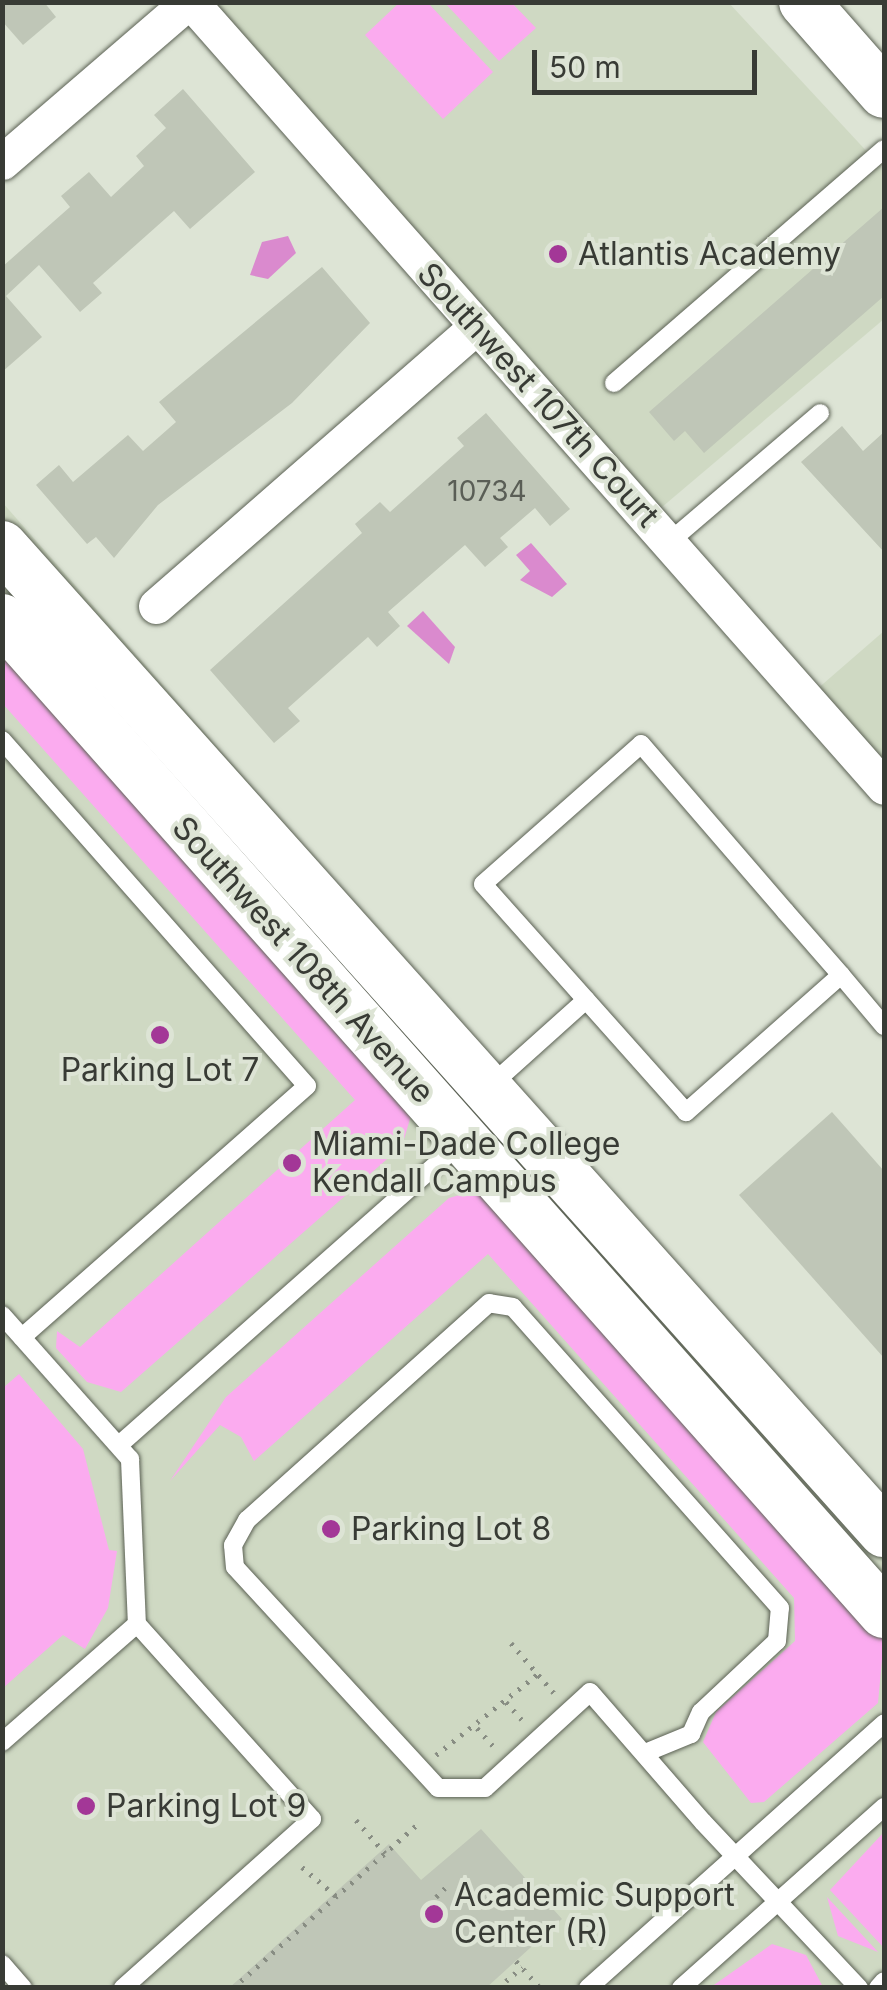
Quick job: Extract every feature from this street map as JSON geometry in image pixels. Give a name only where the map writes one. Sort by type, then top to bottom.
[{"type":"street","points":[[2,162],[189,2]]},
{"type":"street","name":"Southwest 107th Court","points":[[189,2],[884,788]]},
{"type":"street","points":[[804,2],[884,93]]},
{"type":"street","points":[[156,606],[477,326]]},
{"type":"street","name":"Southwest 108th Avenue","points":[[2,546],[485,1115],[884,1613]]},
{"type":"street","name":"Southwest 108th Avenue","points":[[2,619],[884,1532]]},
{"type":"lane","points":[[614,383],[884,149]]},
{"type":"lane","points":[[668,543],[820,413]]},
{"type":"lane","points":[[2,740],[306,1086],[22,1337]]},
{"type":"lane","points":[[841,975],[686,1112],[483,884],[641,744],[841,975],[884,1026]]},
{"type":"lane","points":[[119,1445],[485,1115],[586,1000]]},
{"type":"lane","points":[[644,1753],[691,1734],[708,1704],[777,1640],[780,1608],[512,1307],[489,1303],[247,1520],[233,1545],[235,1568],[438,1788],[485,1788],[590,1692],[644,1753],[781,1898],[860,1988]]},
{"type":"lane","points":[[2,1315],[119,1445],[136,1476],[137,1624],[312,1819],[123,1988]]},
{"type":"lane","points":[[2,1742],[137,1624]]},
{"type":"lane","points":[[588,1988],[884,1722]]},
{"type":"lane","points":[[681,1988],[884,1807]]},
{"type":"lane","points":[[2,1964],[23,1988]]},
{"type":"lane","points":[[878,1988],[884,1981]]},
{"type":"path","points":[[511,1643],[558,1698]]},
{"type":"path","points":[[424,1762],[477,1728],[538,1674]]},
{"type":"path","points":[[506,1702],[527,1725]]},
{"type":"path","points":[[477,1728],[497,1751]]},
{"type":"path","points":[[356,1820],[386,1852]]},
{"type":"path","points":[[233,1988],[421,1821]]},
{"type":"path","points":[[302,1868],[336,1896]]},
{"type":"path","points":[[436,1897],[448,1885]]},
{"type":"path","points":[[516,1961],[540,1988]]},
{"type":"path","points":[[498,1988],[522,1968]]},
{"type":"shaded area","points":[[400,2],[428,3],[493,72],[443,119],[365,35]]},
{"type":"shaded area","name":"Atlantis Academy","points":[[208,3],[729,3],[884,170],[884,319],[655,513]]},
{"type":"shaded area","points":[[445,3],[512,3],[536,28],[499,61]]},
{"type":"shaded area","points":[[288,236],[296,253],[268,279],[250,275],[262,242]]},
{"type":"shaded area","name":"Miami-Dade College Kendall Campus","points":[[2,502],[884,1506],[884,1987],[3,1987]]},
{"type":"shaded area","points":[[531,543],[567,584],[552,597],[520,580],[530,571],[516,555]]},
{"type":"shaded area","points":[[423,611],[455,647],[449,664],[407,626]]},
{"type":"shaded area","points":[[884,631],[884,770],[816,690]]},
{"type":"shaded area","points":[[2,643],[412,1112],[402,1146],[121,1392],[87,1382],[56,1348],[57,1331],[80,1347],[355,1100],[3,704]]},
{"type":"shaded area","points":[[477,1190],[884,1638],[878,1703],[764,1802],[751,1803],[703,1742],[716,1712],[795,1641],[794,1598],[488,1254],[254,1461],[241,1437],[220,1425],[170,1481],[226,1397],[449,1198]]},
{"type":"shaded area","points":[[19,1374],[83,1449],[109,1550],[117,1551],[108,1608],[85,1649],[63,1635],[3,1688],[3,1388]]},
{"type":"shaded area","points":[[884,1832],[884,1948],[830,1890]]},
{"type":"shaded area","points":[[827,1897],[878,1952],[838,1936]]},
{"type":"shaded area","points":[[772,1944],[806,1955],[823,1987],[711,1987]]},
{"type":"building","points":[[2,2],[44,2],[56,17],[23,45],[2,21]]},
{"type":"building","points":[[183,89],[255,172],[190,229],[174,211],[93,283],[102,293],[80,312],[39,265],[6,296],[42,337],[2,372],[2,267],[70,207],[61,196],[89,172],[111,197],[144,166],[136,156],[166,128],[154,115]]},
{"type":"building","points":[[884,207],[884,296],[704,453],[685,431],[674,441],[649,412]]},
{"type":"building","points":[[322,267],[370,323],[292,403],[158,505],[114,558],[96,537],[87,544],[36,485],[59,465],[73,482],[128,435],[143,451],[176,422],[159,402]]},
{"type":"building","points":[[486,413],[570,509],[550,526],[535,508],[500,538],[508,547],[485,567],[465,545],[388,612],[400,626],[377,647],[368,637],[288,708],[300,721],[274,743],[210,670],[362,533],[355,524],[380,502],[390,512],[464,446],[457,438]]},
{"type":"building","points":[[842,426],[863,451],[884,432],[884,552],[801,462]]},
{"type":"building","points":[[832,1112],[884,1171],[884,1358],[739,1195]]},
{"type":"building","name":"Academic Support Center (R)","points":[[481,1829],[562,1919],[486,1988],[229,1988],[389,1844],[421,1880]]},
{"type":"place","name":"Atlantis Academy","points":[[558,254]]},
{"type":"place","name":"Parking Lot 7","points":[[160,1035]]},
{"type":"place","name":"Miami-Dade College Kendall Campus","points":[[292,1163]]},
{"type":"place","name":"Parking Lot 8","points":[[331,1529]]},
{"type":"place","name":"Parking Lot 9","points":[[86,1806]]},
{"type":"place","name":"Academic Support Center (R)","points":[[434,1914]]}]
